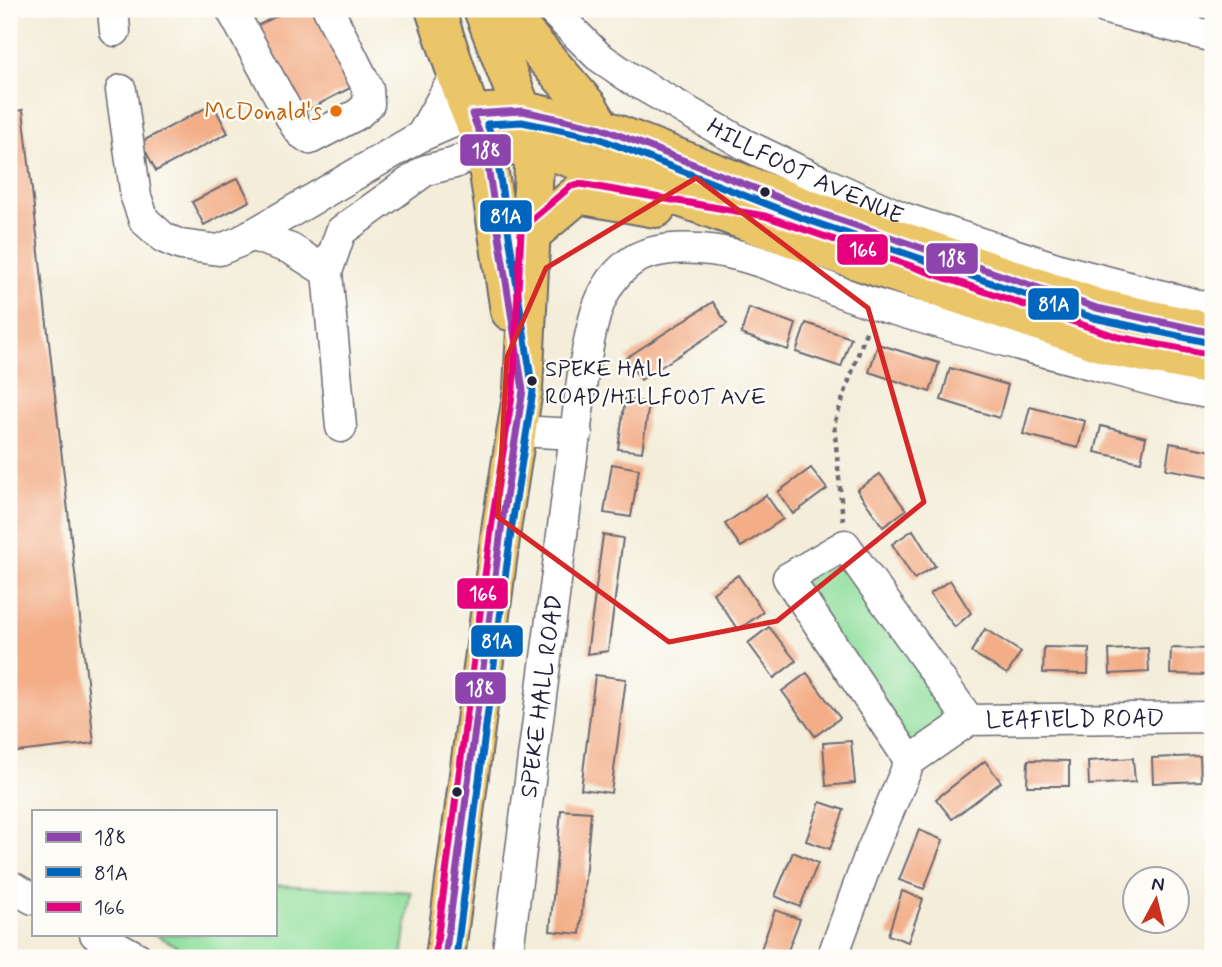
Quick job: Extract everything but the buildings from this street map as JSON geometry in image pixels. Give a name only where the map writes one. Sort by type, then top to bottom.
[{"type":"highway","points":[[435,9],[479,131],[523,390]]},
{"type":"highway","points":[[444,958],[500,537],[523,390],[531,233],[529,128],[483,9]]},
{"type":"highway","points":[[503,9],[589,108],[601,128]]},
{"type":"highway","name":"HILLFOOT AVENUE","points":[[529,128],[762,226],[1115,347],[1213,366]]},
{"type":"highway","name":"HILLFOOT AVENUE","points":[[479,131],[601,128],[805,208],[1097,308],[1213,333]]},
{"type":"highway","points":[[531,233],[578,194],[762,226]]},
{"type":"street","points":[[231,9],[295,125],[310,139],[358,114],[369,104],[368,89],[328,9]]},
{"type":"street","name":"HILLFOOT AVENUE","points":[[551,9],[598,56],[633,80],[746,145],[821,181],[904,218],[1059,269],[1213,309]]},
{"type":"street","points":[[1107,9],[1213,37]]},
{"type":"street","points":[[421,136],[457,72]]},
{"type":"street","points":[[121,90],[136,197],[144,220],[164,238],[181,245],[219,250],[250,235],[421,136],[479,131]]},
{"type":"street","points":[[341,426],[327,272],[341,231],[426,170],[455,163],[479,131]]},
{"type":"street","points":[[250,235],[291,249],[327,272]]},
{"type":"street","name":"SPEKE HALL ROAD","points":[[507,958],[583,373],[595,310],[609,283],[629,263],[641,257],[680,247],[737,255],[876,305]]},
{"type":"street","points":[[876,305],[1181,388],[1213,394]]},
{"type":"street","points":[[517,431],[577,434]]},
{"type":"street","points":[[831,958],[869,857],[910,761],[788,578],[845,545],[969,720]]},
{"type":"street","name":"LEAFIELD ROAD","points":[[910,761],[969,720],[1213,717]]},
{"type":"street","points":[[9,886],[32,898]]},
{"type":"street","points":[[99,936],[138,958]]},
{"type":"path","points":[[845,545],[834,424],[876,305]]},
{"type":"highlighted area","points":[[696,178],[868,308],[924,502],[777,621],[669,642],[498,517],[507,357],[546,268]]},
{"type":"green space","points":[[845,545],[969,720],[910,761],[788,578]]},
{"type":"green space","points":[[276,885],[411,892],[402,958],[197,958],[158,936],[276,936]]},
{"type":"transit line","name":"188","points":[[445,958],[502,523],[523,390],[485,147],[472,114],[523,111],[601,128],[805,208],[1097,308],[1213,333]]},
{"type":"transit line","name":"81A","points":[[456,958],[512,525],[533,391],[495,145],[487,124],[522,122],[598,138],[802,218],[1094,318],[1211,343]]},
{"type":"transit line","name":"166","points":[[435,957],[492,522],[513,389],[521,232],[524,226],[571,186],[580,184],[765,216],[1118,337],[1213,355]]},
{"type":"place","name":"McDonald's","points":[[336,111]]},
{"type":"place","name":"SPEKE HALL ROAD/HILLFOOT AVE","points":[[532,381]]}]
